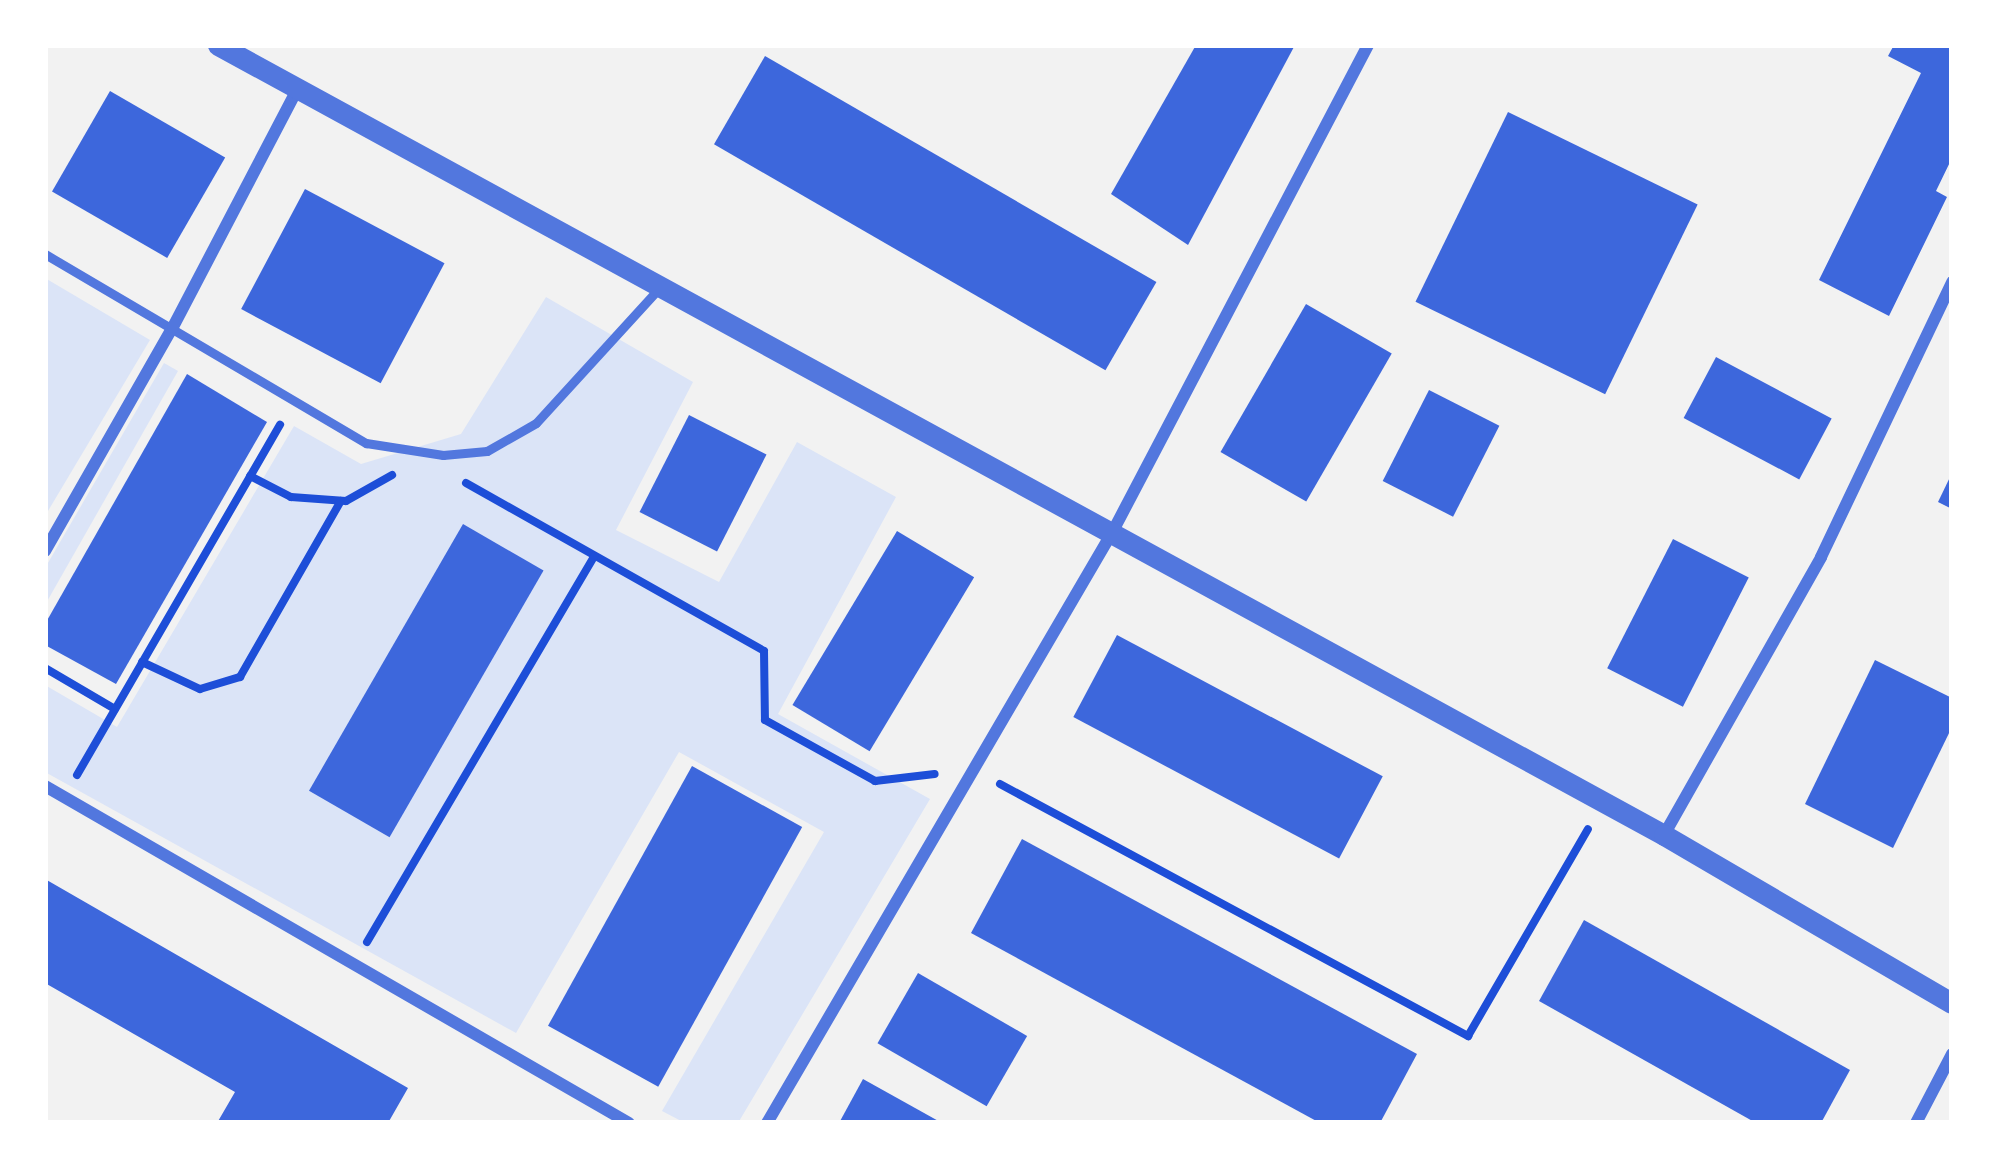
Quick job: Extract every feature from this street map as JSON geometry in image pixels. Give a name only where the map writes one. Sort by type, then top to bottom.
[{"type":"street","points":[[218,45],[999,475],[1112,531],[1664,836],[1952,1003]]},
{"type":"street","points":[[767,1123],[1112,531],[1368,45]]},
{"type":"street","points":[[45,550],[173,327],[296,90]]},
{"type":"street","points":[[1664,836],[1821,557],[1952,282]]},
{"type":"street","points":[[45,786],[628,1123]]},
{"type":"street","points":[[1916,1123],[1952,1054]]},
{"type":"lane","points":[[45,254],[375,447],[411,452],[487,451],[536,423],[661,286]]},
{"type":"path","points":[[64,797],[294,400]]},
{"type":"path","points":[[250,476],[291,497],[341,501],[375,488],[411,452]]},
{"type":"path","points":[[473,487],[764,651],[765,720],[875,781],[972,769]]},
{"type":"path","points":[[142,662],[200,689],[240,677],[341,501]]},
{"type":"path","points":[[368,942],[594,556]]},
{"type":"path","points":[[45,668],[115,710]]},
{"type":"path","points":[[1009,789],[1468,1036],[1568,864]]},
{"type":"shaded area","points":[[45,278],[150,340],[45,516]]},
{"type":"shaded area","points":[[546,297],[693,382],[616,530],[719,582],[797,442],[896,497],[778,714],[930,799],[738,1123],[685,1123],[662,1111],[824,832],[679,752],[516,1033],[45,772],[45,685],[117,727],[294,426],[361,464],[461,434]]},
{"type":"shaded area","points":[[164,363],[178,371],[45,605],[45,568]]},
{"type":"building","points":[[1196,45],[1295,45],[1188,245],[1111,194]]},
{"type":"building","points":[[1894,45],[1952,45],[1952,158],[1936,191],[1947,197],[1889,316],[1819,280],[1921,73],[1888,56]]},
{"type":"building","points":[[765,56],[1156,282],[1105,370],[714,144]]},
{"type":"building","points":[[110,91],[225,157],[167,258],[52,191]]},
{"type":"building","points":[[1508,112],[1698,204],[1605,394],[1416,302]]},
{"type":"building","points":[[305,189],[445,263],[381,383],[241,309]]},
{"type":"building","points":[[1306,304],[1392,354],[1306,502],[1220,452]]},
{"type":"building","points":[[1716,357],[1832,419],[1799,479],[1684,418]]},
{"type":"building","points":[[187,374],[267,422],[116,684],[45,645],[45,624]]},
{"type":"building","points":[[1429,390],[1499,426],[1453,517],[1383,481]]},
{"type":"building","points":[[689,415],[767,454],[717,552],[640,512]]},
{"type":"building","points":[[1952,473],[1952,509],[1938,502]]},
{"type":"building","points":[[463,524],[544,570],[390,837],[309,791]]},
{"type":"building","points":[[897,531],[974,577],[870,751],[792,705]]},
{"type":"building","points":[[1673,539],[1749,578],[1683,707],[1607,668]]},
{"type":"building","points":[[1117,635],[1383,776],[1339,858],[1073,717]]},
{"type":"building","points":[[1875,660],[1952,698],[1952,727],[1893,848],[1805,804]]},
{"type":"building","points":[[692,766],[802,827],[658,1087],[548,1026]]},
{"type":"building","points":[[1022,839],[1417,1054],[1380,1123],[1320,1123],[971,933]]},
{"type":"building","points":[[45,879],[408,1088],[388,1123],[217,1123],[235,1092],[45,983]]},
{"type":"building","points":[[1584,920],[1850,1070],[1821,1123],[1756,1123],[1539,1001]]},
{"type":"building","points":[[918,973],[1027,1036],[987,1106],[878,1043]]},
{"type":"building","points":[[863,1079],[942,1123],[839,1123]]}]
